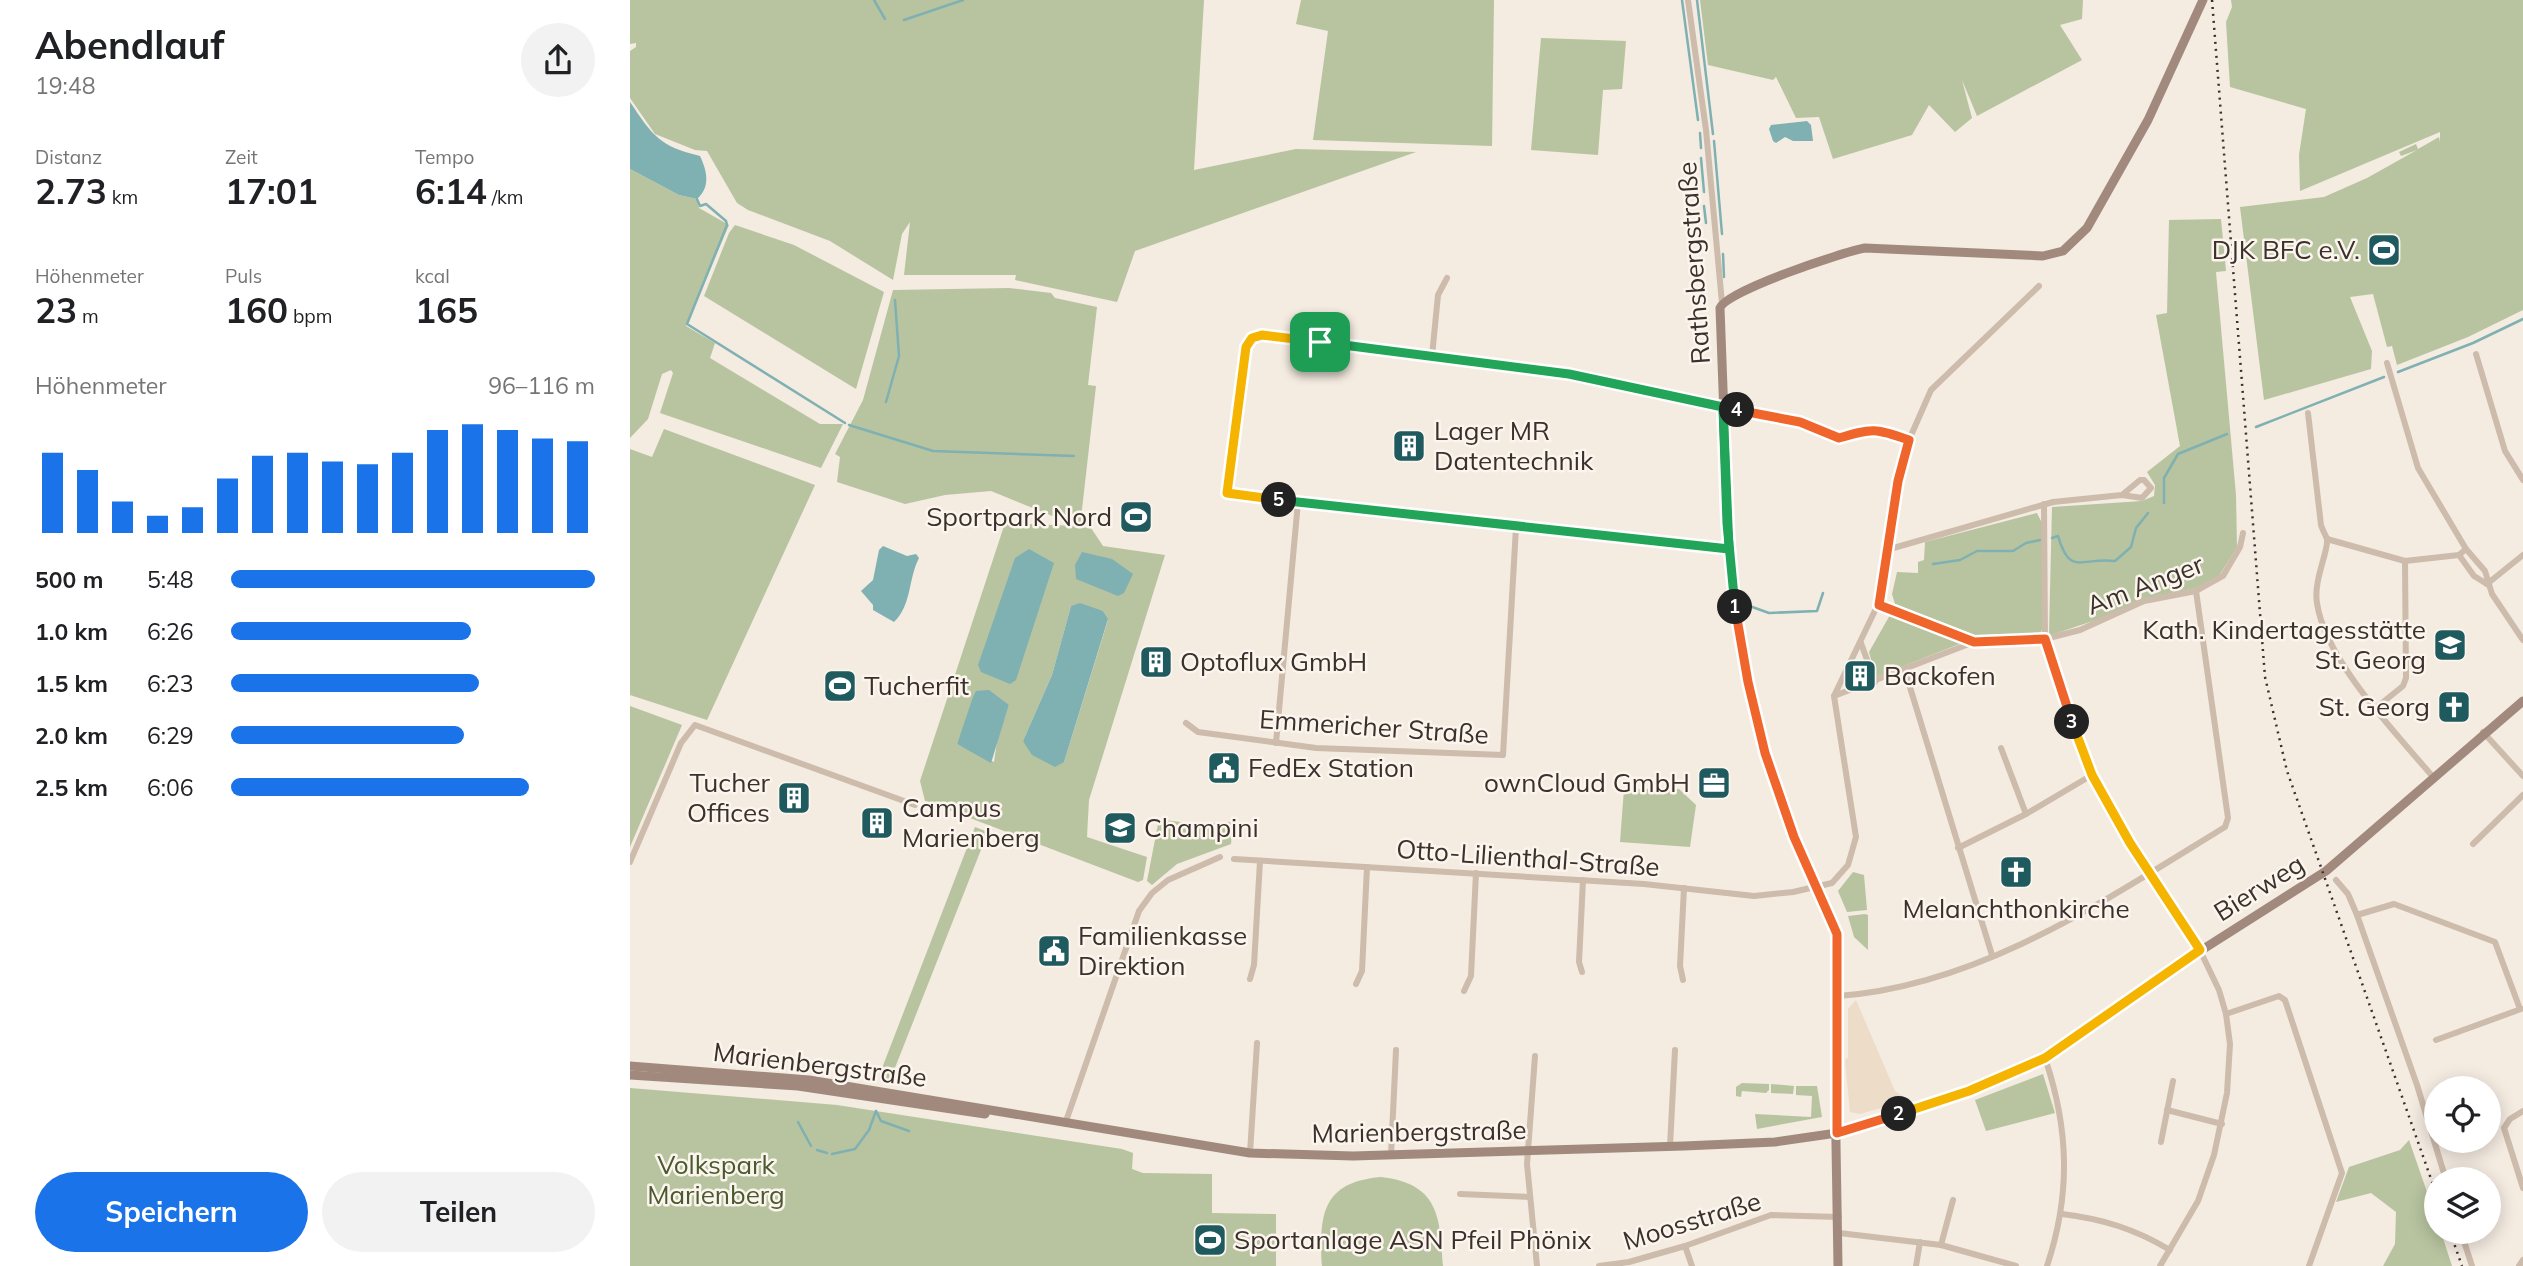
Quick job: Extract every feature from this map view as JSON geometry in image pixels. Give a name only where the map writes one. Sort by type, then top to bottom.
[{"type":"main road","points":[[1722,303],[1742,291],[1843,253],[1866,248],[2043,256],[2059,253],[2074,243],[2094,217],[2148,120],[2203,0]]},
{"type":"main road","name":"Rathsbergstraße","points":[[1722,303],[1720,317],[1729,549],[1742,656],[1760,736],[1787,818],[1837,934],[1838,1266]]},
{"type":"main road","name":"Bierweg","points":[[1837,1133],[1969,1091],[2045,1058],[2200,950],[2326,871],[2483,732],[2523,701]]},
{"type":"main road","name":"Marienbergstraße","points":[[630,1066],[764,1075],[956,1103],[1004,1115]]},
{"type":"main road","name":"Marienbergstraße","points":[[630,1074],[808,1087],[966,1113],[1004,1115],[1250,1153],[1391,1155],[1670,1146],[1775,1142],[1837,1133]]},
{"type":"main road","points":[[754,1082],[764,1075]]},
{"type":"street","name":"Rathsbergstraße","points":[[1688,0],[1707,143],[1722,303]]},
{"type":"street","points":[[1432,356],[1437,295],[1447,278]]},
{"type":"street","points":[[1818,888],[1832,883],[1842,873],[1851,858],[1856,837],[1834,696],[1879,605],[1890,549],[1898,481],[1909,440],[1931,390],[2039,286]]},
{"type":"street","points":[[1729,549],[1227,493],[1246,347],[1252,338],[1262,335],[1432,356],[1595,379],[1800,422],[1839,438],[1853,432],[1873,430],[1909,440]]},
{"type":"street","points":[[2476,354],[2505,451],[2523,480]]},
{"type":"street","points":[[2387,363],[2418,468],[2466,549],[2485,571],[2487,583]]},
{"type":"street","points":[[2308,414],[2321,525],[2327,539],[2316,582],[2316,604],[2327,637],[2342,664],[2434,777]]},
{"type":"street","points":[[1890,549],[2044,504],[2122,495]]},
{"type":"street","points":[[1276,743],[1297,502]]},
{"type":"street","points":[[2044,504],[2045,639],[2092,775],[2148,874],[2200,950],[2226,1014],[2230,1062],[2222,1124],[2198,1201],[2160,1266]]},
{"type":"street","name":"Emmericher Straße","points":[[1186,723],[1198,732],[1316,748],[1503,754],[1516,527]]},
{"type":"street","name":"Am Anger","points":[[1834,696],[1905,671],[1974,642],[2045,639],[2080,630],[2144,601],[2196,591],[2223,576],[2240,547],[2243,533]]},
{"type":"street","points":[[2327,539],[2405,561],[2459,555],[2466,549]]},
{"type":"street","points":[[2459,555],[2474,576],[2487,583],[2520,628],[2523,639]]},
{"type":"street","points":[[2487,583],[2523,555]]},
{"type":"street","points":[[2377,707],[2403,686],[2406,678],[2405,561]]},
{"type":"street","points":[[1838,996],[1922,982],[1992,956],[2091,907],[2225,827],[2228,818],[2196,591]]},
{"type":"street","points":[[1879,605],[1974,642]]},
{"type":"street","points":[[1861,643],[1875,682]]},
{"type":"street","points":[[1905,671],[1992,956]]},
{"type":"street","points":[[630,862],[681,743],[695,725],[915,805]]},
{"type":"street","points":[[2483,732],[2523,776]]},
{"type":"street","points":[[2001,748],[2026,814]]},
{"type":"street","points":[[1958,848],[2026,814],[2092,775]]},
{"type":"street","points":[[2473,844],[2523,795]]},
{"type":"street","points":[[1065,1124],[1139,911],[1152,893],[1168,880],[1220,857]]},
{"type":"street","name":"Otto-Lilienthal-Straße","points":[[1234,859],[1583,880],[1754,896],[1818,888]]},
{"type":"street","points":[[1250,979],[1254,965],[1260,861]]},
{"type":"street","points":[[1356,984],[1362,971],[1367,867]]},
{"type":"street","points":[[1464,991],[1471,976],[1476,873]]},
{"type":"street","points":[[1582,972],[1579,962],[1583,880]]},
{"type":"street","points":[[2336,880],[2348,894],[2357,915],[2417,1085],[2442,1167]]},
{"type":"street","points":[[1683,980],[1680,966],[1684,888]]},
{"type":"street","points":[[2357,915],[2394,904],[2495,942],[2522,1009],[2436,1040]]},
{"type":"street","points":[[2226,1014],[2279,996],[2285,1000],[2342,1173],[2309,1266]]},
{"type":"street","points":[[1250,1153],[1256,1043]]},
{"type":"street","points":[[1391,1155],[1396,1050]]},
{"type":"street","points":[[1670,1146],[1675,1050]]},
{"type":"street","points":[[1535,1056],[1528,1150],[1537,1266]]},
{"type":"street","points":[[2045,1058],[2063,1124],[2066,1181],[2062,1214],[2047,1266]]},
{"type":"street","points":[[2161,1142],[2173,1081]]},
{"type":"street","points":[[2167,1110],[2222,1124]]},
{"type":"street","points":[[2523,1111],[2510,1119],[2504,1134],[2523,1188]]},
{"type":"street","points":[[1460,1194],[1530,1197]]},
{"type":"street","points":[[1941,1245],[1953,1200]]},
{"type":"street","points":[[2062,1214],[2102,1219],[2140,1232],[2170,1250]]},
{"type":"street","name":"Moosstraße","points":[[1599,1266],[1629,1262],[1685,1246],[1771,1215],[1839,1217]]},
{"type":"street","points":[[1839,1233],[1920,1241],[2016,1266]]},
{"type":"street","points":[[1916,1266],[1920,1241]]},
{"type":"street","points":[[2464,1244],[2472,1266]]},
{"type":"street","points":[[1685,1246],[1692,1266]]},
{"type":"street","points":[[2519,1266],[2523,1260]]},
{"type":"green space","points":[[630,0],[1204,0],[1194,170],[1296,149],[1416,152],[1135,251],[1117,302],[1015,280],[1016,275],[904,275],[910,222],[902,234],[893,280],[830,241],[748,210],[737,203],[707,151],[695,150],[655,134],[630,98],[630,51],[636,47],[636,43],[630,44]]},
{"type":"green space","points":[[1301,0],[1494,0],[1492,146],[1313,140],[1328,31],[1296,24]]},
{"type":"green space","points":[[1700,0],[2083,0],[2082,19],[2060,25],[2082,60],[1977,116],[1962,80],[1972,118],[1955,132],[1929,105],[1912,135],[1833,159],[1819,117],[1796,118],[1776,77],[1773,80],[1708,65]]},
{"type":"green space","points":[[2231,0],[2523,0],[2523,310],[2468,337],[2397,365],[2392,346],[2387,347],[2373,294],[2350,297],[2372,351],[2371,369],[2264,400],[2240,207],[2324,197],[2367,178],[2417,150],[2401,156],[2399,152],[2416,144],[2418,149],[2439,137],[2440,142],[2440,132],[2300,191],[2299,155],[2306,109],[2230,87],[2226,22],[2232,7]]},
{"type":"green space","points":[[1541,38],[1626,41],[1622,89],[1603,90],[1598,155],[1531,150]]},
{"type":"green space","points":[[630,169],[679,195],[697,199],[699,208],[729,225],[686,326],[715,343],[710,358],[820,424],[843,424],[821,468],[660,413],[673,373],[671,370],[662,374],[648,419],[630,438]]},
{"type":"green space","points":[[2221,219],[2226,271],[2216,272],[2236,495],[2237,547],[2219,576],[2196,588],[2144,599],[2096,620],[2051,635],[2052,507],[2142,501],[2154,496],[2155,485],[2147,472],[2180,446],[2156,315],[2167,313],[2169,220]]},
{"type":"green space","points":[[735,225],[794,245],[884,292],[856,389],[704,296],[729,233]]},
{"type":"green space","points":[[1009,288],[1051,293],[1055,298],[1097,307],[1088,385],[1096,386],[1080,527],[1091,528],[1103,546],[1165,555],[1089,800],[1087,837],[1147,857],[1143,880],[1138,882],[925,801],[920,781],[1005,523],[1077,526],[991,491],[945,495],[905,504],[837,482],[840,457],[835,454],[863,400],[893,290]],"holes":[[[1071,606],[1103,611],[1108,620],[1064,762],[1023,741],[1052,675]],[[977,691],[1009,705],[997,742],[994,762],[957,744]]]},
{"type":"green space","points":[[664,429],[815,485],[707,720],[630,695],[630,449],[652,457]]},
{"type":"green space","points":[[2037,513],[2042,523],[2040,634],[1975,635],[1895,604],[1892,594],[1897,572],[1918,573],[1918,562],[1924,560],[1925,542]]},
{"type":"green space","points":[[1890,615],[1962,643],[1876,677],[1869,652]]},
{"type":"green space","points":[[630,706],[682,725],[630,847]]},
{"type":"green space","points":[[1624,789],[1679,789],[1696,805],[1690,847],[1620,842]]},
{"type":"green space","points":[[1159,819],[1194,824],[1233,822],[1231,844],[1177,864],[1152,885],[1147,881]]},
{"type":"green space","points":[[975,827],[988,832],[889,1083],[880,1081],[879,1076]]},
{"type":"green space","points":[[1853,872],[1864,875],[1867,910],[1847,912],[1838,891]]},
{"type":"green space","points":[[1868,915],[1868,950],[1854,937],[1848,916]]},
{"type":"green space","points":[[2043,1074],[2055,1113],[1986,1131],[1975,1100]]},
{"type":"green space","points":[[1742,1083],[1769,1084],[1769,1090],[1766,1093],[1742,1091],[1741,1097],[1736,1096],[1736,1087]]},
{"type":"green space","points":[[1771,1084],[1794,1086],[1793,1094],[1771,1093]]},
{"type":"green space","points":[[1796,1086],[1817,1086],[1822,1117],[1757,1129],[1755,1114],[1811,1117],[1812,1096],[1796,1095]]},
{"type":"green space","name":"Volkspark Marienberg","points":[[630,1088],[837,1105],[1122,1149],[1133,1153],[1132,1169],[1143,1173],[1212,1174],[1212,1213],[1276,1214],[1276,1266],[630,1266]]},
{"type":"green space","points":[[2409,1140],[2424,1183],[2424,1244],[2445,1244],[2452,1266],[2383,1266],[2395,1244],[2396,1212],[2371,1193],[2336,1202],[2349,1167],[2400,1150]]},
{"type":"green space","points":[[1381,1177],[1415,1187],[1433,1205],[1440,1232],[1443,1266],[1322,1266],[1322,1231],[1328,1204],[1346,1186]]},
{"type":"shaded area","points":[[1856,1000],[1895,1091],[1908,1100],[1860,1114],[1850,1112],[1845,1060],[1848,1058],[1848,1009]]},
{"type":"water","points":[[630,102],[658,138],[675,148],[700,156],[706,184],[697,199],[679,195],[630,169]]},
{"type":"water","points":[[1807,121],[1811,125],[1813,141],[1793,141],[1785,137],[1776,143],[1773,141],[1769,129],[1771,125]]},
{"type":"water","points":[[883,546],[907,556],[916,554],[919,558],[904,608],[894,622],[873,610],[873,605],[861,591],[873,580],[879,550]]},
{"type":"water","points":[[1029,549],[1054,563],[1016,680],[1010,684],[981,672],[978,665],[1015,558]]},
{"type":"water","points":[[1082,552],[1112,559],[1133,574],[1124,593],[1118,596],[1076,579],[1075,565]]},
{"type":"water","points":[[1080,603],[1103,611],[1108,619],[1064,762],[1055,767],[1032,755],[1023,741],[1052,675],[1071,606]]},
{"type":"water","points":[[989,690],[1009,705],[991,763],[957,744],[976,691]]},
{"type":"waterway","points":[[874,0],[885,19]]},
{"type":"waterway","points":[[904,20],[963,0]]},
{"type":"waterway","points":[[1682,0],[1698,120]]},
{"type":"waterway","points":[[1697,0],[1713,134]]},
{"type":"waterway","points":[[1700,133],[1701,148]]},
{"type":"waterway","points":[[1714,141],[1722,234]]},
{"type":"waterway","points":[[1701,158],[1704,192]]},
{"type":"waterway","points":[[697,199],[700,206],[706,204],[726,221],[727,225],[687,324],[845,423]]},
{"type":"waterway","points":[[1704,206],[1706,223]]},
{"type":"waterway","points":[[1723,254],[1724,277]]},
{"type":"waterway","points":[[886,402],[899,356],[895,300]]},
{"type":"waterway","points":[[2398,372],[2473,343],[2523,319]]},
{"type":"waterway","points":[[2256,427],[2384,377]]},
{"type":"waterway","points":[[849,425],[933,451],[1074,456]]},
{"type":"waterway","points":[[2164,503],[2164,478],[2178,454],[2227,434]]},
{"type":"waterway","points":[[2052,538],[2058,536],[2062,549],[2072,561],[2115,561],[2131,547],[2136,528],[2148,513]]},
{"type":"waterway","points":[[1933,564],[1960,560],[1977,551],[2013,551],[2026,543],[2040,540]]},
{"type":"waterway","points":[[1744,604],[1769,613],[1817,611],[1823,593]]},
{"type":"waterway","points":[[882,1075],[882,1080],[892,1079]]},
{"type":"waterway","points":[[876,1111],[881,1121],[909,1131]]},
{"type":"waterway","points":[[832,1154],[855,1149],[869,1130],[876,1111]]},
{"type":"waterway","points":[[798,1122],[811,1146]]},
{"type":"waterway","points":[[817,1150],[827,1153]]},
{"type":"railway","points":[[2212,0],[2265,677],[2287,771],[2427,1167]]},
{"type":"railway","points":[[2454,1244],[2462,1266]]},
{"type":"place","name":"DJK BFC e.V.","points":[[2384,250]]},
{"type":"place","name":"Lager MR Datentechnik","points":[[1409,446]]},
{"type":"place","name":"Sportpark Nord","points":[[1136,517]]},
{"type":"place","name":"Kath. Kindertagesstätte St. Georg","points":[[2450,645]]},
{"type":"place","name":"Optoflux GmbH","points":[[1156,662]]},
{"type":"place","name":"Backofen","points":[[1860,676]]},
{"type":"place","name":"Tucherfit","points":[[840,686]]},
{"type":"place","name":"St. Georg","points":[[2454,707]]},
{"type":"place","name":"FedEx Station","points":[[1224,768]]},
{"type":"place","name":"ownCloud GmbH","points":[[1714,783]]},
{"type":"place","name":"Tucher Offices","points":[[794,798]]},
{"type":"place","name":"Campus Marienberg","points":[[877,823]]},
{"type":"place","name":"Champini","points":[[1120,828]]},
{"type":"place","name":"Melanchthonkirche","points":[[2016,872]]},
{"type":"place","name":"Familienkasse Direktion","points":[[1054,951]]},
{"type":"place","name":"Sportanlage ASN Pfeil Phönix","points":[[1210,1240]]},
{"type":"route","points":[[1320,342],[1262,335],[1248,342],[1227,493],[1710,549],[1729,549],[1723,407],[1800,422],[1832,437],[1839,438],[1853,432],[1873,430],[1909,440],[1898,481],[1890,549],[1879,605],[1974,642],[2045,639],[2092,775],[2148,874],[2190,931],[2200,950],[2045,1058],[1969,1091],[1837,1133],[1835,1083],[1838,940],[1830,915],[1778,794],[1760,736],[1742,656],[1730,564],[1723,407],[1693,403],[1618,383],[1569,374],[1320,342]]}]
